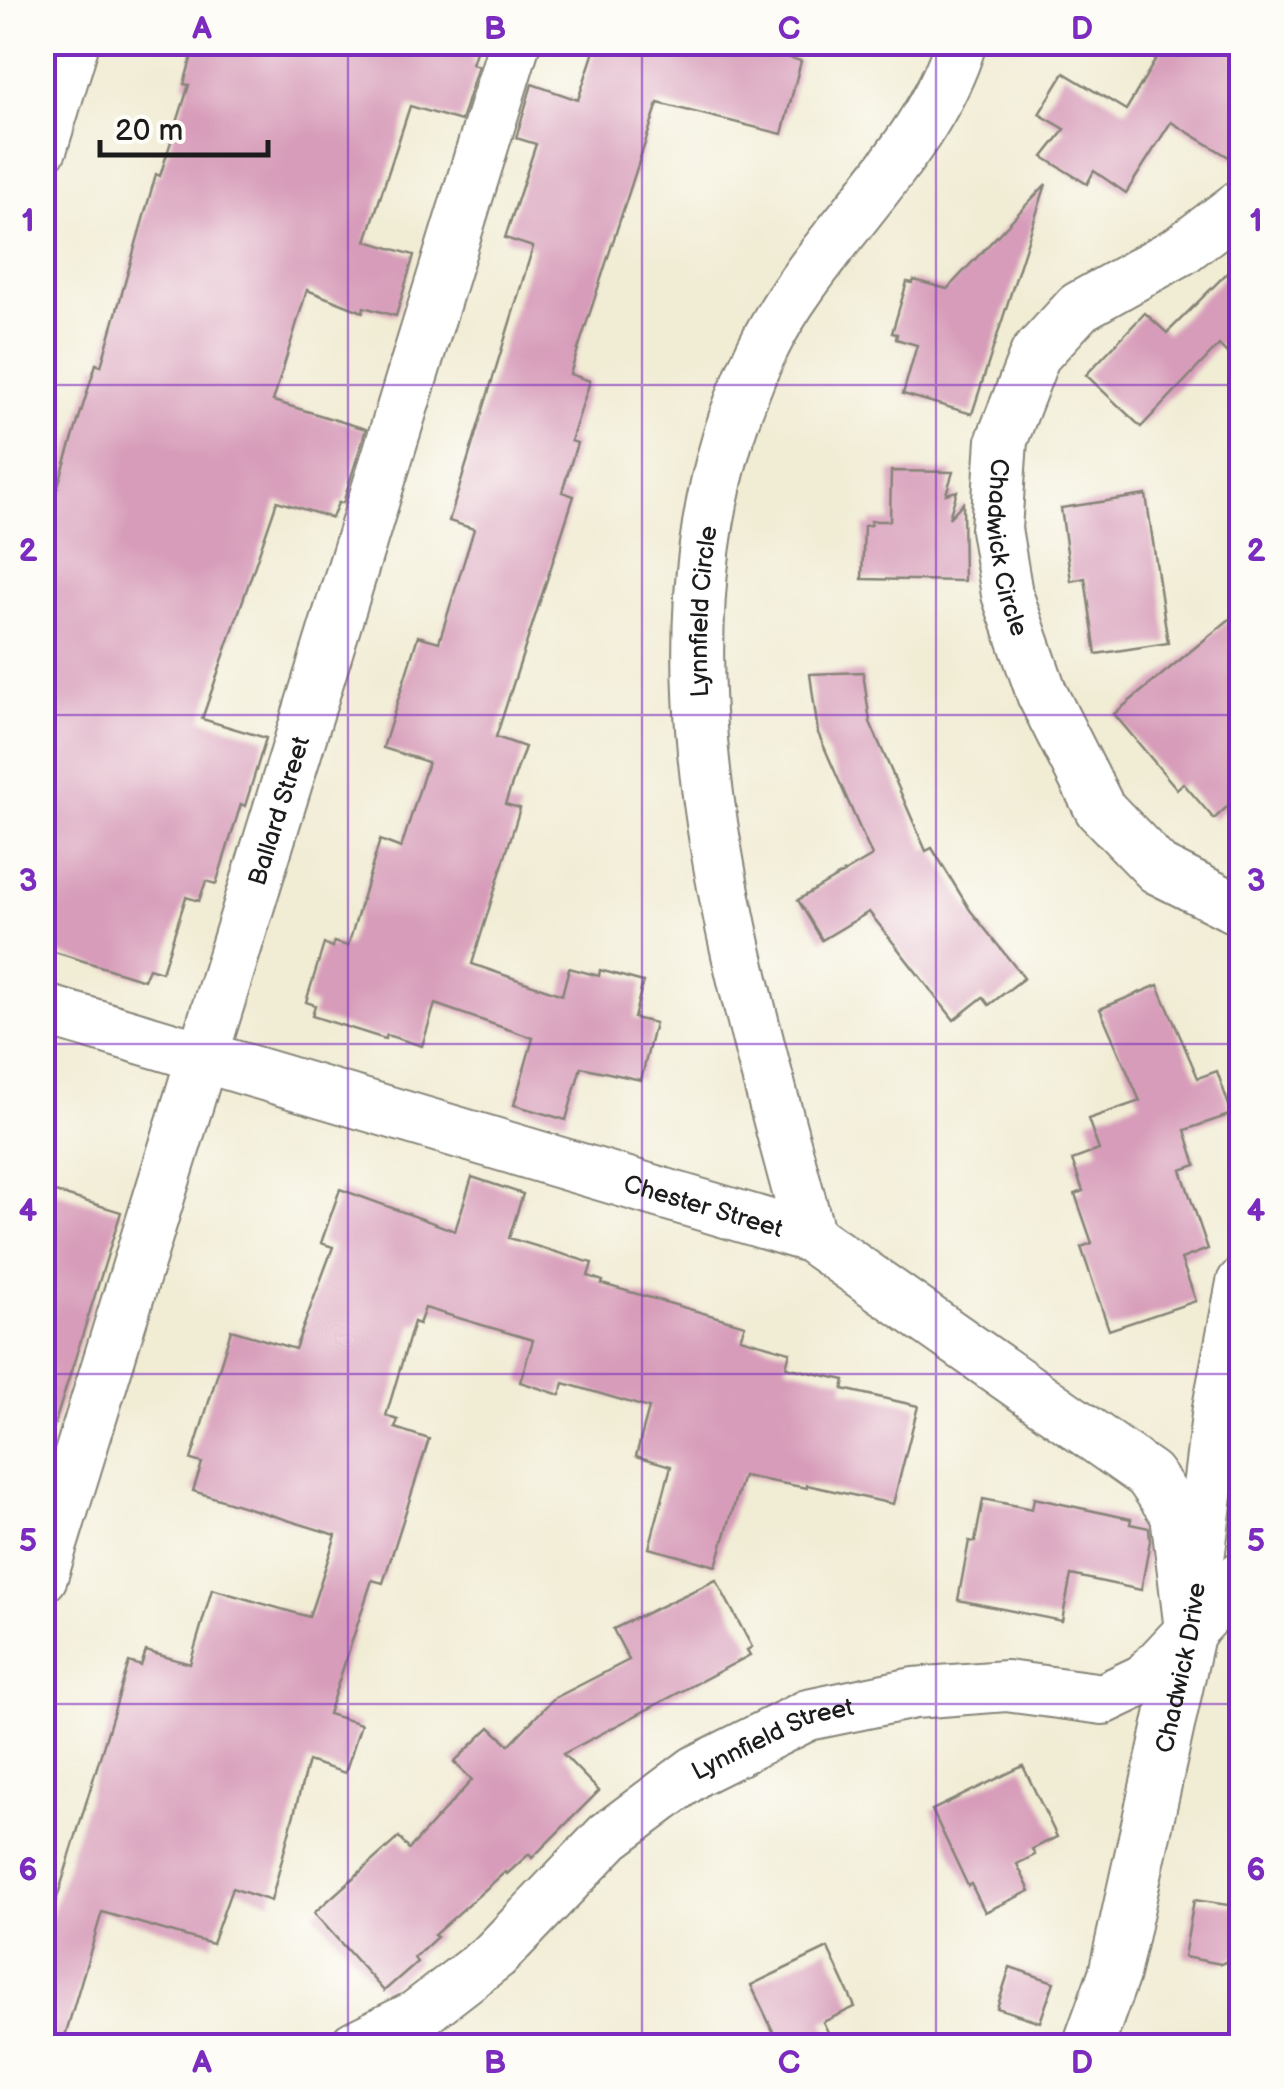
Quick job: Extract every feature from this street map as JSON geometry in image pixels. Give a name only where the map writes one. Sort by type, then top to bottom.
[{"type":"street","points":[[42,147],[74,42]]},
{"type":"street","name":"Ballard Street","points":[[42,1577],[515,42]]},
{"type":"street","name":"Lynnfield Circle","points":[[810,1237],[752,1014],[717,850],[698,716],[697,594],[726,438],[762,350],[819,259],[916,133],[962,42]]},
{"type":"street","name":"Chadwick Circle","points":[[1242,204],[1181,250],[1079,307],[1035,355],[1002,440],[996,529],[1007,594],[1042,694],[1100,809],[1158,870],[1242,911]]},
{"type":"street","name":"Chester Street","points":[[42,1008],[810,1237],[1149,1474],[1176,1514],[1190,1630]]},
{"type":"street","name":"Chadwick Drive","points":[[1088,2046],[1114,1974],[1190,1630],[1218,1408],[1242,1283]]},
{"type":"street","name":"Lynnfield Street","points":[[355,2046],[416,2016],[495,1955],[608,1836],[696,1771],[808,1715],[914,1693],[1006,1686],[1104,1700],[1145,1679],[1242,1576]]},
{"type":"building","points":[[196,42],[479,42],[472,64],[478,66],[461,121],[410,106],[366,241],[414,255],[396,316],[364,307],[363,312],[307,290],[273,401],[366,429],[343,503],[338,503],[332,518],[277,501],[202,719],[266,738],[216,884],[206,881],[199,901],[186,897],[162,972],[149,968],[144,980],[42,948],[42,547],[96,364],[101,366],[156,174],[160,176],[189,85],[184,84]]},
{"type":"building","points":[[597,42],[732,42],[801,61],[782,134],[658,103],[570,374],[590,381],[571,441],[577,443],[562,492],[574,496],[496,737],[525,747],[505,804],[520,808],[472,964],[562,995],[569,968],[599,976],[600,970],[643,982],[634,1018],[655,1023],[641,1080],[581,1067],[566,1120],[514,1105],[533,1038],[435,1004],[422,1046],[312,1016],[315,1005],[306,1002],[324,944],[348,946],[380,840],[401,848],[428,762],[383,748],[418,636],[439,642],[474,529],[449,521],[533,247],[505,238],[536,144],[516,138],[532,84],[578,100]]},
{"type":"building","points":[[1166,42],[1242,42],[1242,165],[1171,122],[1126,193],[1094,171],[1087,184],[1043,157],[1065,129],[1039,114],[1064,73],[1126,110]]},
{"type":"building","points":[[1046,184],[972,414],[903,394],[917,345],[896,339],[897,334],[892,333],[907,282],[914,280],[947,289]]},
{"type":"building","points":[[1242,258],[1242,368],[1219,345],[1141,427],[1086,375],[1145,313],[1167,333]]},
{"type":"building","points":[[891,471],[953,472],[946,494],[957,491],[949,518],[963,503],[964,581],[862,579],[864,526],[871,525],[871,521],[890,521]]},
{"type":"building","points":[[1146,495],[1168,643],[1096,654],[1085,578],[1071,581],[1061,508]]},
{"type":"building","points":[[1242,609],[1242,793],[1214,819],[1183,783],[1177,789],[1114,714]]},
{"type":"building","points":[[863,672],[870,722],[926,851],[932,848],[970,910],[1024,978],[989,1005],[983,997],[954,1020],[869,912],[822,940],[798,900],[872,856],[818,733],[810,674]]},
{"type":"building","points":[[1158,985],[1198,1078],[1217,1071],[1232,1114],[1185,1130],[1196,1165],[1181,1170],[1208,1249],[1181,1259],[1196,1301],[1109,1330],[1081,1247],[1092,1243],[1075,1194],[1083,1191],[1072,1160],[1099,1150],[1088,1119],[1140,1101],[1100,1009]]},
{"type":"building","points":[[472,1177],[523,1194],[509,1238],[592,1263],[588,1276],[603,1281],[602,1284],[745,1325],[740,1338],[790,1352],[786,1367],[845,1380],[843,1389],[918,1406],[893,1504],[743,1476],[716,1566],[649,1548],[671,1466],[636,1456],[649,1408],[564,1383],[560,1395],[520,1382],[533,1340],[425,1308],[419,1324],[414,1322],[386,1416],[398,1420],[395,1428],[429,1439],[383,1583],[372,1580],[328,1714],[361,1724],[345,1773],[308,1761],[271,1901],[232,1888],[212,1944],[102,1912],[62,2046],[42,2046],[42,1919],[50,1921],[129,1662],[141,1666],[146,1651],[190,1664],[212,1589],[309,1617],[336,1535],[193,1491],[202,1463],[191,1460],[231,1330],[295,1349],[333,1247],[321,1243],[340,1189],[455,1231]]},
{"type":"building","points":[[42,1188],[121,1212],[53,1429],[42,1428]]},
{"type":"building","points":[[1034,1498],[1131,1519],[1130,1524],[1149,1528],[1141,1590],[1071,1575],[1062,1621],[958,1600],[969,1541],[975,1542],[983,1499],[1032,1509]]},
{"type":"building","points":[[716,1580],[752,1647],[747,1650],[750,1655],[563,1754],[599,1791],[532,1858],[529,1854],[505,1872],[434,1935],[437,1937],[414,1958],[417,1962],[384,1991],[314,1913],[399,1837],[409,1849],[472,1780],[454,1762],[490,1727],[509,1745],[553,1699],[629,1660],[613,1629]]},
{"type":"building","points":[[1023,1766],[1057,1837],[1032,1849],[1035,1855],[1017,1864],[1030,1891],[985,1912],[971,1884],[968,1886],[932,1810]]},
{"type":"building","points":[[1194,1900],[1242,1907],[1242,1954],[1221,1964],[1184,1957]]},
{"type":"building","points":[[828,1948],[855,2007],[823,2022],[835,2046],[780,2046],[751,1985]]},
{"type":"building","points":[[1010,1967],[1054,1982],[1040,2022],[997,2008]]}]
